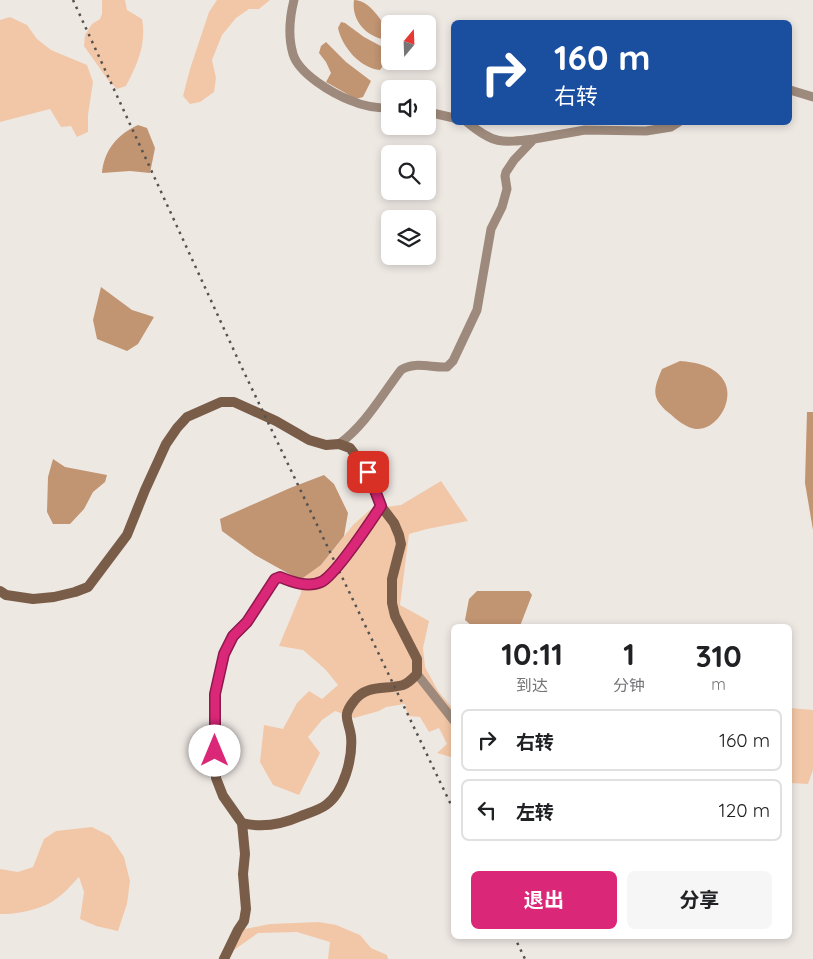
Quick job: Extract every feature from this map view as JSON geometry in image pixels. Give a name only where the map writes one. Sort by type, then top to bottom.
[{"type":"street","points":[[294,0],[290,28],[293,55],[306,73],[327,89],[353,102],[381,107]]},
{"type":"street","points":[[792,91],[813,97]]},
{"type":"street","points":[[436,114],[451,117]]},
{"type":"street","points":[[471,125],[488,138],[510,142],[585,130],[646,131],[671,128],[675,125]]},
{"type":"street","points":[[340,444],[366,419],[401,370],[407,366],[414,365],[447,367],[453,361],[477,310],[491,229],[502,207],[507,189],[506,172],[534,138]]},
{"type":"street","points":[[0,591],[6,595],[33,599],[68,594],[88,587],[127,535],[166,444],[187,417],[221,402],[234,402],[276,421],[309,440],[326,445],[340,444],[350,448],[368,472],[381,506],[394,523],[401,544],[392,579],[392,603],[395,616],[418,659],[417,674],[451,717]]},
{"type":"street","points":[[224,959],[244,921],[246,909],[243,874],[245,854],[242,823],[223,796],[216,778],[215,694],[224,654],[233,636],[247,622],[275,579],[280,577],[297,583],[309,584],[322,582],[335,569],[381,506]]},
{"type":"street","points":[[242,823],[260,825],[290,821],[326,805],[337,792],[344,778],[351,751],[351,734],[347,724],[347,712],[354,700],[362,693],[377,687],[404,685],[417,674]]},
{"type":"shaded area","points":[[102,0],[125,0],[127,10],[142,19],[143,37],[140,54],[126,86],[117,89],[108,80],[84,46],[85,35],[92,24],[100,19],[102,14]]},
{"type":"shaded area","points":[[217,0],[270,0],[259,9],[249,9],[236,18],[222,35],[212,60],[216,78],[214,92],[200,102],[190,104],[183,96],[190,69],[209,12]]},
{"type":"shaded area","points":[[354,0],[365,3],[375,12],[381,20],[381,39],[373,36],[362,27],[355,15]]},
{"type":"shaded area","points":[[10,17],[27,25],[37,39],[51,50],[87,65],[93,82],[88,115],[88,132],[77,137],[71,126],[61,127],[50,109],[0,122],[0,20]]},
{"type":"shaded area","points":[[341,22],[345,23],[381,46],[380,70],[366,65],[353,55],[343,42],[338,28]]},
{"type":"shaded area","points":[[326,42],[346,62],[371,81],[363,97],[356,99],[326,82],[331,73],[319,53],[321,46]]},
{"type":"shaded area","points":[[138,125],[147,128],[155,148],[150,173],[130,171],[102,173],[106,157],[113,144],[124,133]]},
{"type":"shaded area","points":[[101,287],[132,310],[154,317],[138,344],[127,351],[97,339],[93,320]]},
{"type":"shaded area","points":[[680,361],[692,362],[711,368],[724,381],[727,388],[726,404],[722,412],[717,419],[704,428],[696,429],[681,423],[663,408],[655,393],[662,369]]},
{"type":"shaded area","points":[[807,412],[813,412],[813,530],[805,483]]},
{"type":"shaded area","points":[[53,459],[65,467],[107,475],[105,482],[93,492],[84,509],[70,524],[53,524],[47,512],[48,477]]},
{"type":"shaded area","points":[[324,475],[334,484],[348,513],[344,536],[321,565],[300,580],[255,555],[222,531],[220,519]]},
{"type":"shaded area","points":[[441,481],[468,521],[409,534],[400,605],[429,621],[423,648],[425,667],[438,691],[451,706],[451,757],[437,753],[447,744],[439,728],[429,732],[420,717],[408,716],[405,704],[386,707],[379,711],[354,718],[335,711],[322,720],[308,737],[320,753],[299,795],[273,785],[260,762],[264,725],[283,729],[297,703],[309,691],[322,699],[338,685],[325,669],[303,650],[279,646],[301,593],[300,580],[321,565],[353,525],[371,509],[401,505]]},
{"type":"shaded area","points":[[477,591],[529,591],[532,595],[521,624],[470,624],[465,620],[469,599]]},
{"type":"shaded area","points":[[792,708],[813,710],[813,770],[808,784],[792,783]]},
{"type":"shaded area","points":[[92,827],[110,836],[124,857],[130,881],[127,904],[118,931],[96,926],[80,919],[84,892],[79,877],[51,903],[21,912],[0,914],[0,869],[18,872],[33,867],[44,839],[56,831]]},
{"type":"shaded area","points":[[319,922],[336,925],[360,935],[371,948],[387,955],[388,959],[328,959],[330,942],[297,932],[258,933],[234,950],[228,959],[218,959],[235,931],[270,924]]},
{"type":"railway","points":[[73,0],[242,368],[451,805]]},
{"type":"railway","points":[[515,939],[525,959]]},
{"type":"route","points":[[215,751],[215,694],[224,654],[233,636],[247,622],[275,579],[280,577],[297,583],[309,584],[322,582],[335,569],[381,506],[375,486],[368,472]]}]
